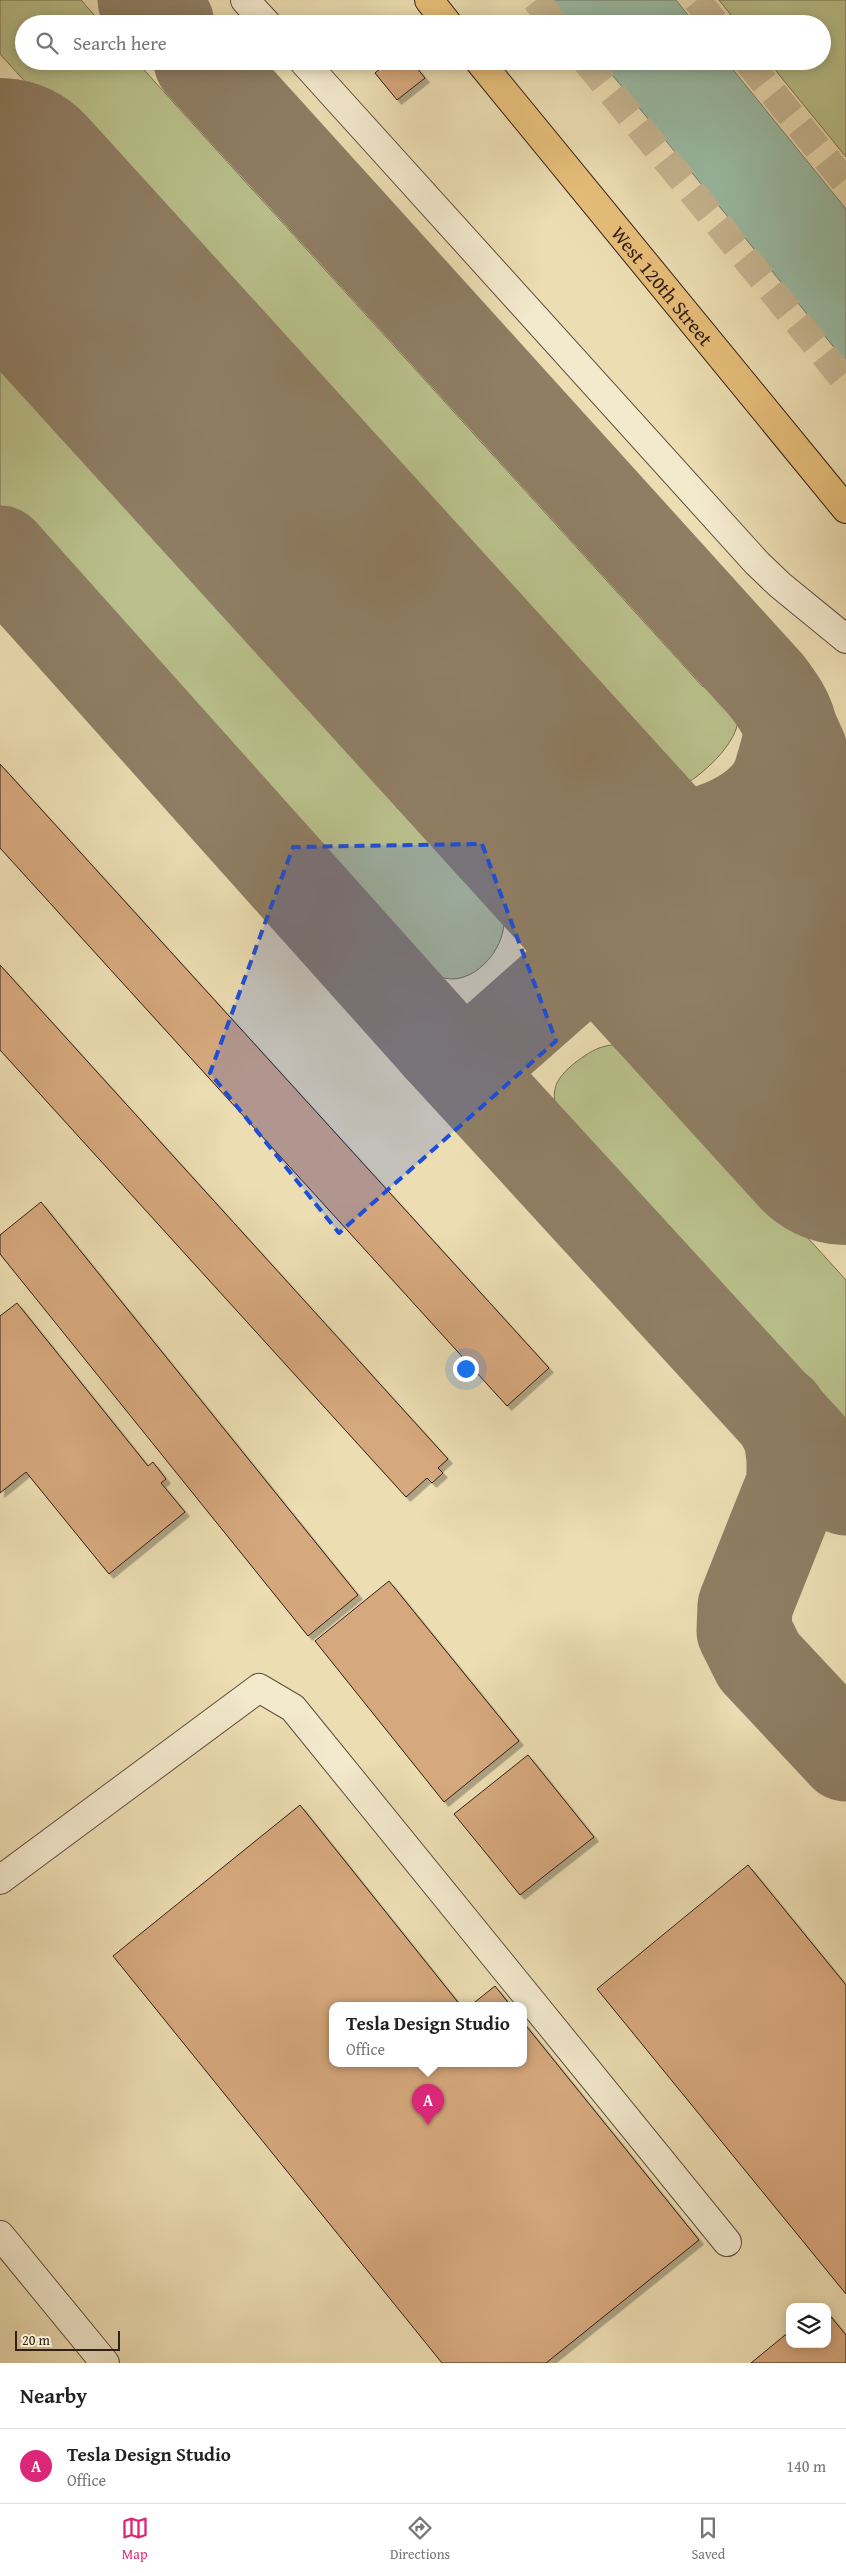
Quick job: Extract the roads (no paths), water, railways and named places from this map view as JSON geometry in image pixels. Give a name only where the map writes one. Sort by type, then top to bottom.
[{"type":"main road","points":[[429,0],[441,15]]},
{"type":"main road","name":"West 120th Street","points":[[486,70],[846,509]]},
{"type":"lane","points":[[245,0],[259,15]]},
{"type":"lane","points":[[311,70],[758,563],[780,585],[846,639]]},
{"type":"lane","points":[[0,1880],[259,1688],[292,1708],[727,2242]]},
{"type":"lane","points":[[0,2235],[105,2363]]},
{"type":"tunnel","points":[[536,0],[548,15]]},
{"type":"tunnel","points":[[697,0],[709,15]]},
{"type":"tunnel","points":[[593,70],[846,382]]},
{"type":"tunnel","points":[[754,70],[846,183]]},
{"type":"place","name":"Tesla Design Studio","points":[[428,2125]]}]
